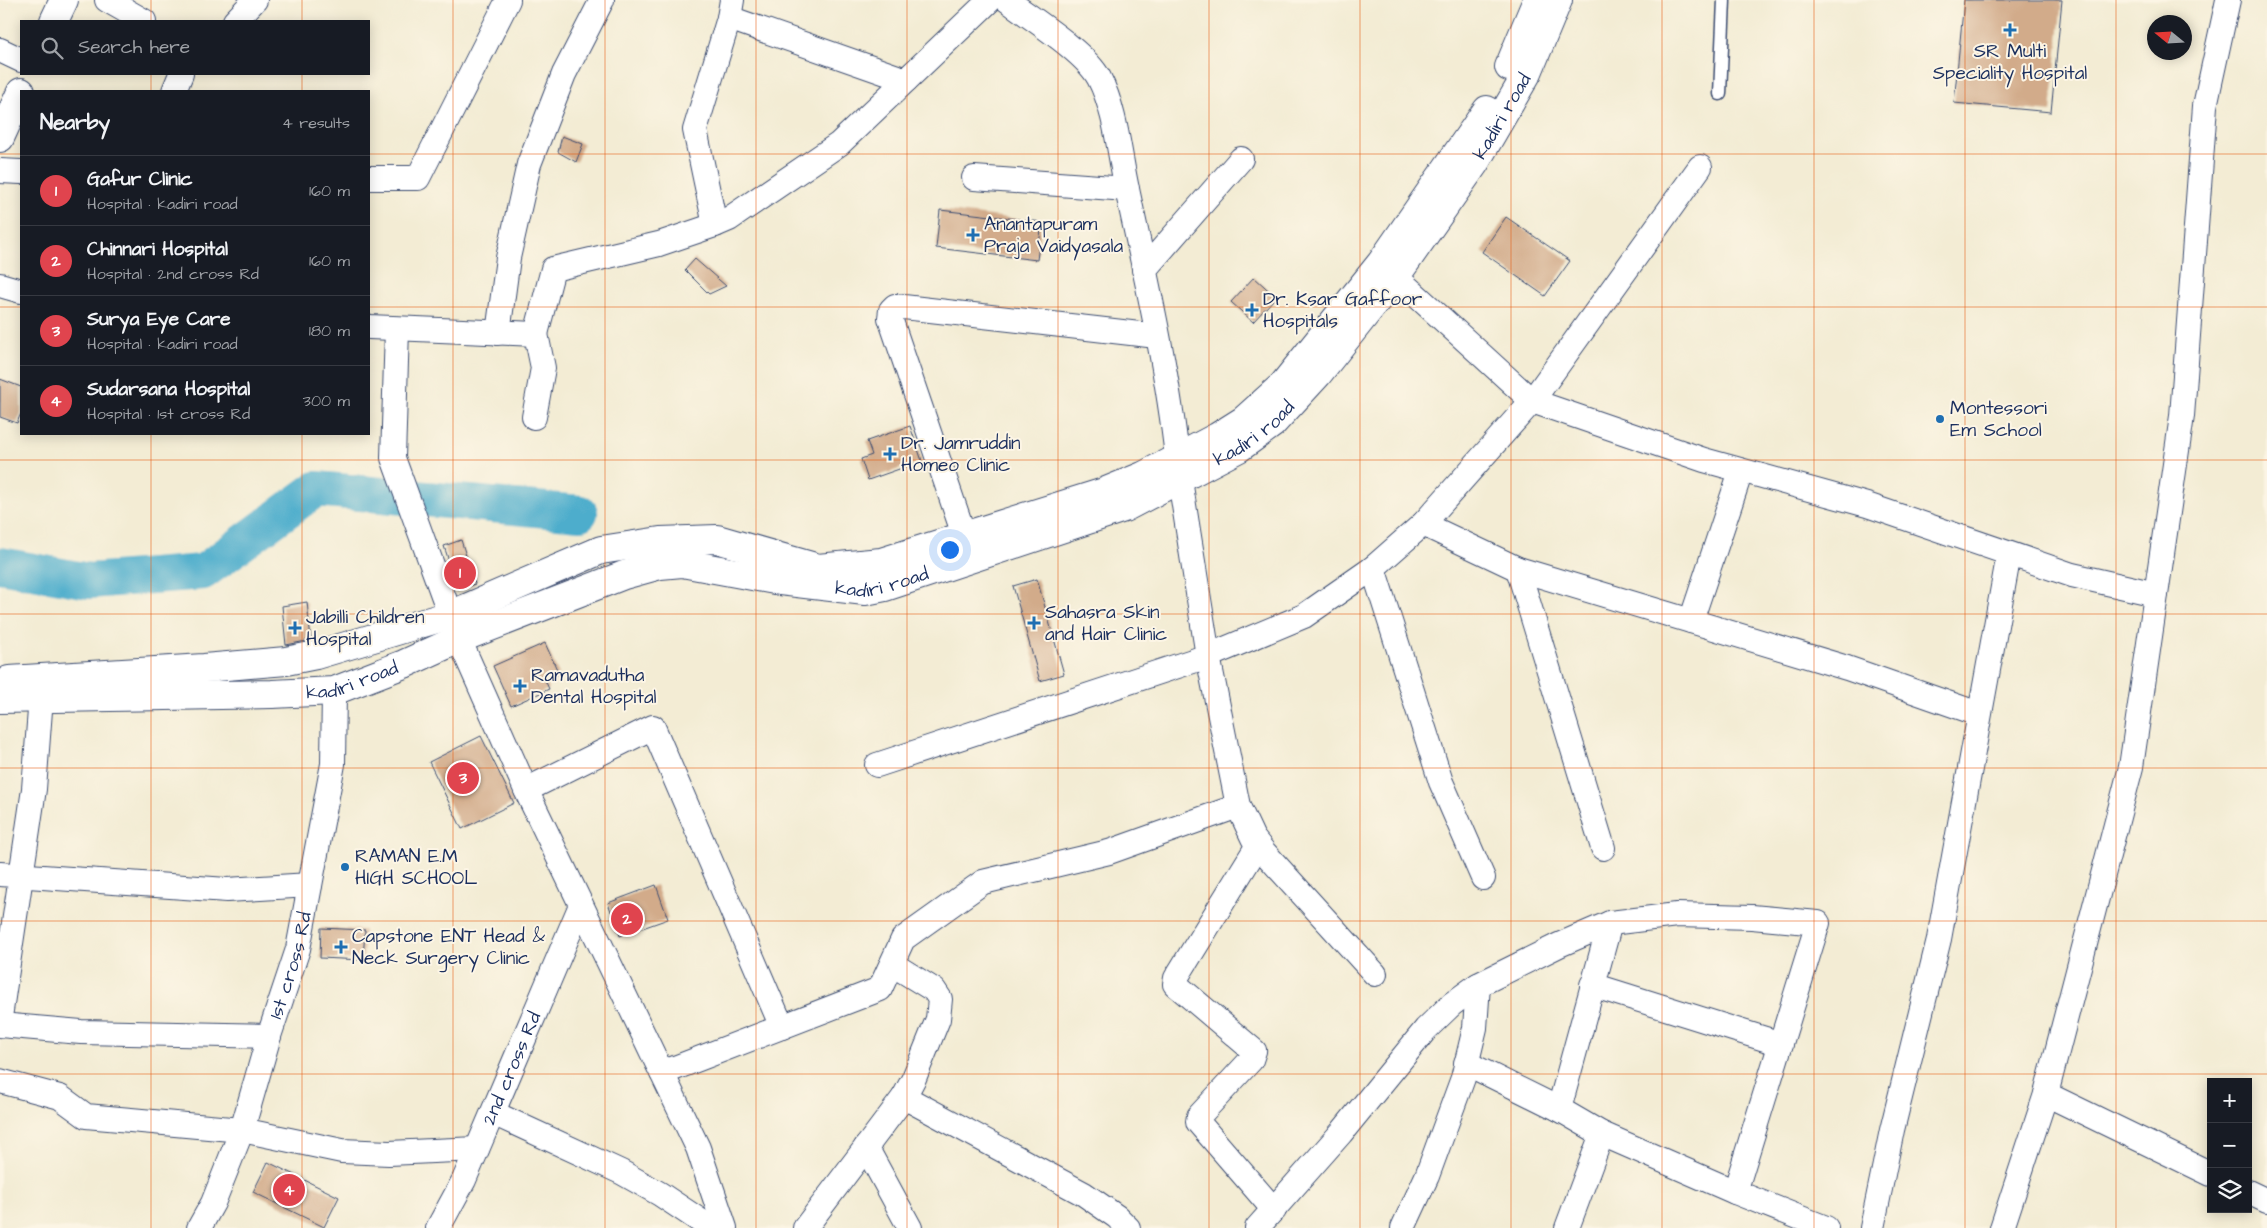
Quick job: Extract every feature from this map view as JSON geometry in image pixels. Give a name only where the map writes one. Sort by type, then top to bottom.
[{"type":"main road","points":[[54,20],[64,0]]},
{"type":"main road","name":"kadiri road","points":[[0,699],[272,694],[334,691],[404,664],[454,627],[601,550],[660,542],[718,539],[818,568],[881,562],[1104,492],[1142,476],[1178,469],[1240,448],[1272,424],[1318,374],[1388,270],[1504,80],[1537,0]]},
{"type":"main road","name":"kadiri road","points":[[1388,270],[1475,163],[1528,72],[1558,0]]},
{"type":"main road","points":[[23,90],[30,75]]},
{"type":"main road","points":[[0,138],[20,96]]},
{"type":"main road","name":"kadiri road","points":[[0,681],[204,668],[286,661],[316,656],[454,627],[624,575],[660,566],[682,563],[780,582],[865,591],[885,587],[1124,508],[1178,469]]},
{"type":"street","points":[[107,0],[142,20]]},
{"type":"street","points":[[236,20],[255,0]]},
{"type":"street","points":[[370,178],[418,178],[508,0]]},
{"type":"street","points":[[498,333],[508,258],[529,164],[564,74],[602,0]]},
{"type":"street","points":[[534,417],[543,368],[536,334],[553,269],[659,244],[729,219],[839,144],[990,0]]},
{"type":"street","points":[[1007,0],[1085,60],[1099,78],[1109,106],[1157,336],[1208,656],[1238,806],[1258,845],[1375,974]]},
{"type":"street","points":[[2002,1228],[2046,1094],[2131,767],[2182,416],[2205,106],[2228,0]]},
{"type":"street","points":[[715,225],[695,130],[730,9],[906,80]]},
{"type":"street","points":[[0,50],[20,60]]},
{"type":"street","points":[[174,90],[181,75]]},
{"type":"street","points":[[1144,270],[1241,160]]},
{"type":"street","points":[[877,765],[1208,656],[1304,616],[1373,568],[1423,524],[1532,401],[1700,167]]},
{"type":"street","points":[[0,171],[20,172]]},
{"type":"street","points":[[974,178],[1127,189]]},
{"type":"street","points":[[1388,270],[1532,401],[1704,460],[1867,505],[2072,576],[2156,594]]},
{"type":"street","points":[[0,285],[20,291]]},
{"type":"street","points":[[964,535],[890,318],[891,310],[895,306],[1157,336]]},
{"type":"street","points":[[370,327],[536,334]]},
{"type":"street","points":[[397,329],[393,458],[454,627],[526,790],[698,1148],[725,1228]]},
{"type":"street","points":[[1691,621],[1741,471]]},
{"type":"street","points":[[1423,524],[1518,568],[1847,668],[1979,714]]},
{"type":"street","points":[[1872,1228],[1892,1130],[1939,939],[2009,554]]},
{"type":"street","points":[[1373,568],[1441,782],[1483,878]]},
{"type":"street","points":[[1518,568],[1603,848]]},
{"type":"street","name":"1st cross Rd","points":[[199,1228],[213,1203],[242,1130],[269,1036],[298,948],[332,764],[334,691]]},
{"type":"street","points":[[0,1016],[11,875],[34,789],[41,697]]},
{"type":"street","points":[[526,790],[653,727],[782,1027]]},
{"type":"street","points":[[662,1073],[880,989],[903,939],[983,882],[1109,852],[1238,806]]},
{"type":"street","points":[[1258,845],[1176,978],[1175,984],[1254,1051],[1251,1060],[1199,1116],[1198,1122],[1274,1210]]},
{"type":"street","points":[[11,875],[227,890],[310,885]]},
{"type":"street","name":"2nd cross Rd","points":[[438,1228],[464,1180],[581,905]]},
{"type":"street","points":[[1257,1228],[1341,1133],[1426,1029],[1452,1004],[1478,985],[1559,945],[1610,923],[1677,915],[1752,917],[1818,923],[1735,1192]]},
{"type":"street","points":[[1559,1109],[1610,923]]},
{"type":"street","points":[[805,1228],[904,1097],[914,1078],[938,1019],[940,999],[934,990],[892,964]]},
{"type":"street","points":[[1403,1228],[1427,1176],[1463,1078],[1475,1028],[1478,985]]},
{"type":"street","points":[[1592,985],[1781,1044]]},
{"type":"street","points":[[0,1025],[81,1032],[269,1036]]},
{"type":"street","points":[[1466,1063],[1559,1109],[1602,1134],[1735,1192],[1826,1228]]},
{"type":"street","points":[[0,1081],[60,1097],[86,1116],[242,1130],[342,1150],[389,1153],[477,1149]]},
{"type":"street","points":[[2046,1094],[2207,1172]]},
{"type":"street","points":[[904,1097],[1084,1194],[1117,1217],[1128,1228]]},
{"type":"street","points":[[493,1114],[621,1172],[660,1194],[710,1228]]},
{"type":"street","points":[[1567,1228],[1602,1134]]},
{"type":"street","points":[[866,1147],[910,1228]]},
{"type":"street","points":[[2252,1194],[2267,1201]]},
{"type":"lane","points":[[1720,94],[1724,0]]},
{"type":"building","points":[[1964,0],[2062,0],[2051,112],[1954,103]]},
{"type":"building","points":[[562,136],[583,144],[576,162],[558,152]]},
{"type":"building","points":[[940,210],[1042,222],[1037,260],[936,248]]},
{"type":"building","points":[[1506,217],[1570,261],[1545,296],[1482,252]]},
{"type":"building","points":[[695,259],[726,286],[709,294],[685,270]]},
{"type":"building","points":[[1254,277],[1276,297],[1253,322],[1231,302]]},
{"type":"building","points":[[0,379],[20,387],[20,416],[17,423],[0,417]]},
{"type":"building","points":[[910,426],[922,461],[868,480],[861,459],[872,455],[867,441]]},
{"type":"building","points":[[461,540],[475,584],[458,589],[444,546]]},
{"type":"building","points":[[1037,579],[1064,674],[1040,681],[1013,586]]},
{"type":"building","points":[[307,602],[311,640],[286,645],[282,606]]},
{"type":"building","points":[[545,643],[559,674],[545,680],[549,689],[511,706],[493,666]]},
{"type":"building","points":[[481,736],[514,803],[462,829],[429,762]]},
{"type":"building","points":[[656,885],[668,919],[620,936],[608,903]]},
{"type":"building","points":[[321,928],[365,930],[363,960],[320,958]]},
{"type":"building","points":[[268,1162],[339,1197],[324,1227],[253,1192]]},
{"type":"waterway","points":[[0,565],[89,581],[203,572],[316,489],[580,513]]},
{"type":"place","name":"SR Multi Speciality Hospital","points":[[2010,30]]},
{"type":"place","name":"Anantapuram Praja Vaidyasala","points":[[973,235]]},
{"type":"place","name":"Dr. Ksar Gaffoor Hospitals","points":[[1252,310]]},
{"type":"place","name":"Montessori Em School","points":[[1940,419]]},
{"type":"place","name":"Dr. Jamruddin Homeo Clinic","points":[[890,454]]},
{"type":"place","name":"Gafur Clinic","points":[[460,573]]},
{"type":"place","name":"Sahasra Skin and Hair Clinic","points":[[1034,623]]},
{"type":"place","name":"Jabilli Children Hospital","points":[[295,628]]},
{"type":"place","name":"Ramavadutha Dental Hospital","points":[[520,686]]},
{"type":"place","name":"Surya Eye Care","points":[[463,778]]},
{"type":"place","name":"RAMAN E.M HIGH SCHOOL","points":[[345,867]]},
{"type":"place","name":"Chinnari Hospital","points":[[627,919]]},
{"type":"place","name":"Capstone ENT Head & Neck Surgery Clinic","points":[[341,947]]},
{"type":"place","name":"Sudarsana Hospital","points":[[289,1190]]}]
